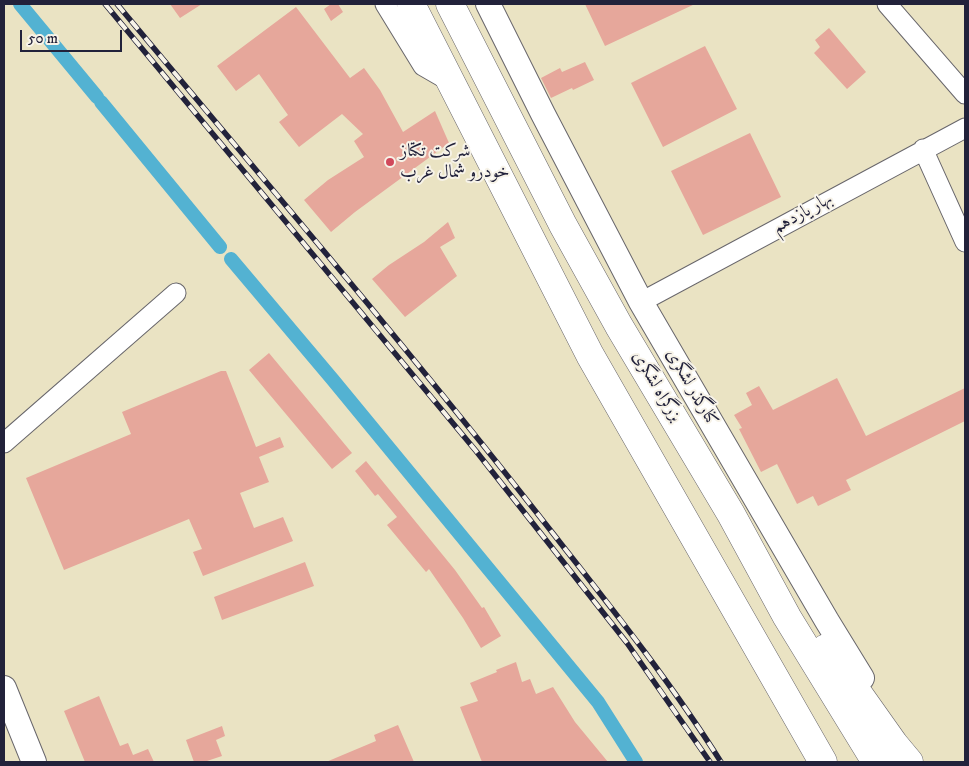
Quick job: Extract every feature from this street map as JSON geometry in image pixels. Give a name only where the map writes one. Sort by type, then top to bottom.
[{"type":"highway","points":[[411,4],[590,355],[823,762]]},
{"type":"highway","name":"بزرگراه لشگری","points":[[450,4],[563,225],[619,326],[731,514],[787,617],[876,762]]},
{"type":"highway","points":[[731,514],[861,699],[909,762]]},
{"type":"main road","name":"کنارگذر لشگری","points":[[488,4],[543,114],[642,302],[826,621],[914,762]]},
{"type":"main road","points":[[4,688],[34,762]]},
{"type":"street","points":[[385,4],[422,66],[450,81]]},
{"type":"street","points":[[887,4],[965,94]]},
{"type":"street","name":"بهار یازدهم","points":[[642,302],[965,128]]},
{"type":"street","points":[[923,150],[965,242]]},
{"type":"street","points":[[4,443],[176,293]]},
{"type":"building","points":[[170,4],[202,4],[180,18]]},
{"type":"building","points":[[331,4],[338,4],[343,12],[331,21],[324,9]]},
{"type":"building","points":[[585,4],[695,4],[605,46]]},
{"type":"building","points":[[296,7],[350,78],[364,68],[380,90],[403,132],[435,111],[449,143],[355,212],[331,232],[304,200],[328,180],[364,157],[354,141],[363,134],[342,114],[299,147],[279,122],[288,115],[259,74],[236,91],[217,66]]},
{"type":"building","points":[[829,28],[866,72],[847,89],[814,53],[820,47],[815,40]]},
{"type":"building","points":[[705,46],[737,109],[663,147],[631,83]]},
{"type":"building","points":[[585,62],[594,80],[551,98],[541,78],[560,68],[562,72]]},
{"type":"building","points":[[750,133],[781,197],[703,235],[671,171]]},
{"type":"building","points":[[448,222],[455,238],[440,247],[457,276],[405,317],[372,279],[389,265],[424,242]]},
{"type":"building","points":[[269,353],[352,453],[332,469],[249,370]]},
{"type":"building","points":[[221,371],[226,371],[256,447],[280,437],[284,447],[259,457],[269,482],[240,493],[254,528],[283,517],[293,541],[203,576],[193,552],[202,549],[189,519],[64,570],[26,478],[131,434],[122,412]]},
{"type":"building","points":[[837,378],[866,436],[965,388],[965,421],[846,480],[851,490],[818,506],[813,496],[797,504],[777,464],[761,472],[739,429],[742,428],[734,415],[752,405],[746,393],[759,386],[773,410]]},
{"type":"building","points":[[366,461],[455,570],[482,608],[484,607],[501,636],[481,648],[429,569],[426,572],[387,525],[397,517],[378,494],[375,496],[355,471]]},
{"type":"building","points":[[305,562],[314,586],[222,620],[214,597]]},
{"type":"building","points":[[516,662],[522,682],[530,679],[536,694],[553,687],[575,722],[608,762],[482,762],[460,707],[478,701],[470,683]]},
{"type":"building","points":[[99,696],[120,746],[128,743],[133,755],[148,749],[154,762],[85,762],[64,711]]},
{"type":"building","points":[[398,725],[414,762],[326,762],[376,741],[374,735]]},
{"type":"building","points":[[222,726],[225,736],[216,740],[222,756],[204,762],[194,762],[186,740]]},
{"type":"waterway","points":[[20,4],[97,97]]},
{"type":"waterway","points":[[101,102],[220,247]]},
{"type":"waterway","points":[[231,259],[598,702],[636,762]]},
{"type":"railway","points":[[105,4],[476,451],[627,643],[710,762]]},
{"type":"railway","points":[[117,4],[379,317],[482,444],[630,633],[677,696],[721,762]]},
{"type":"place","name":"شرکت تکتاز خودرو شمال غرب","points":[[390,162]]}]
